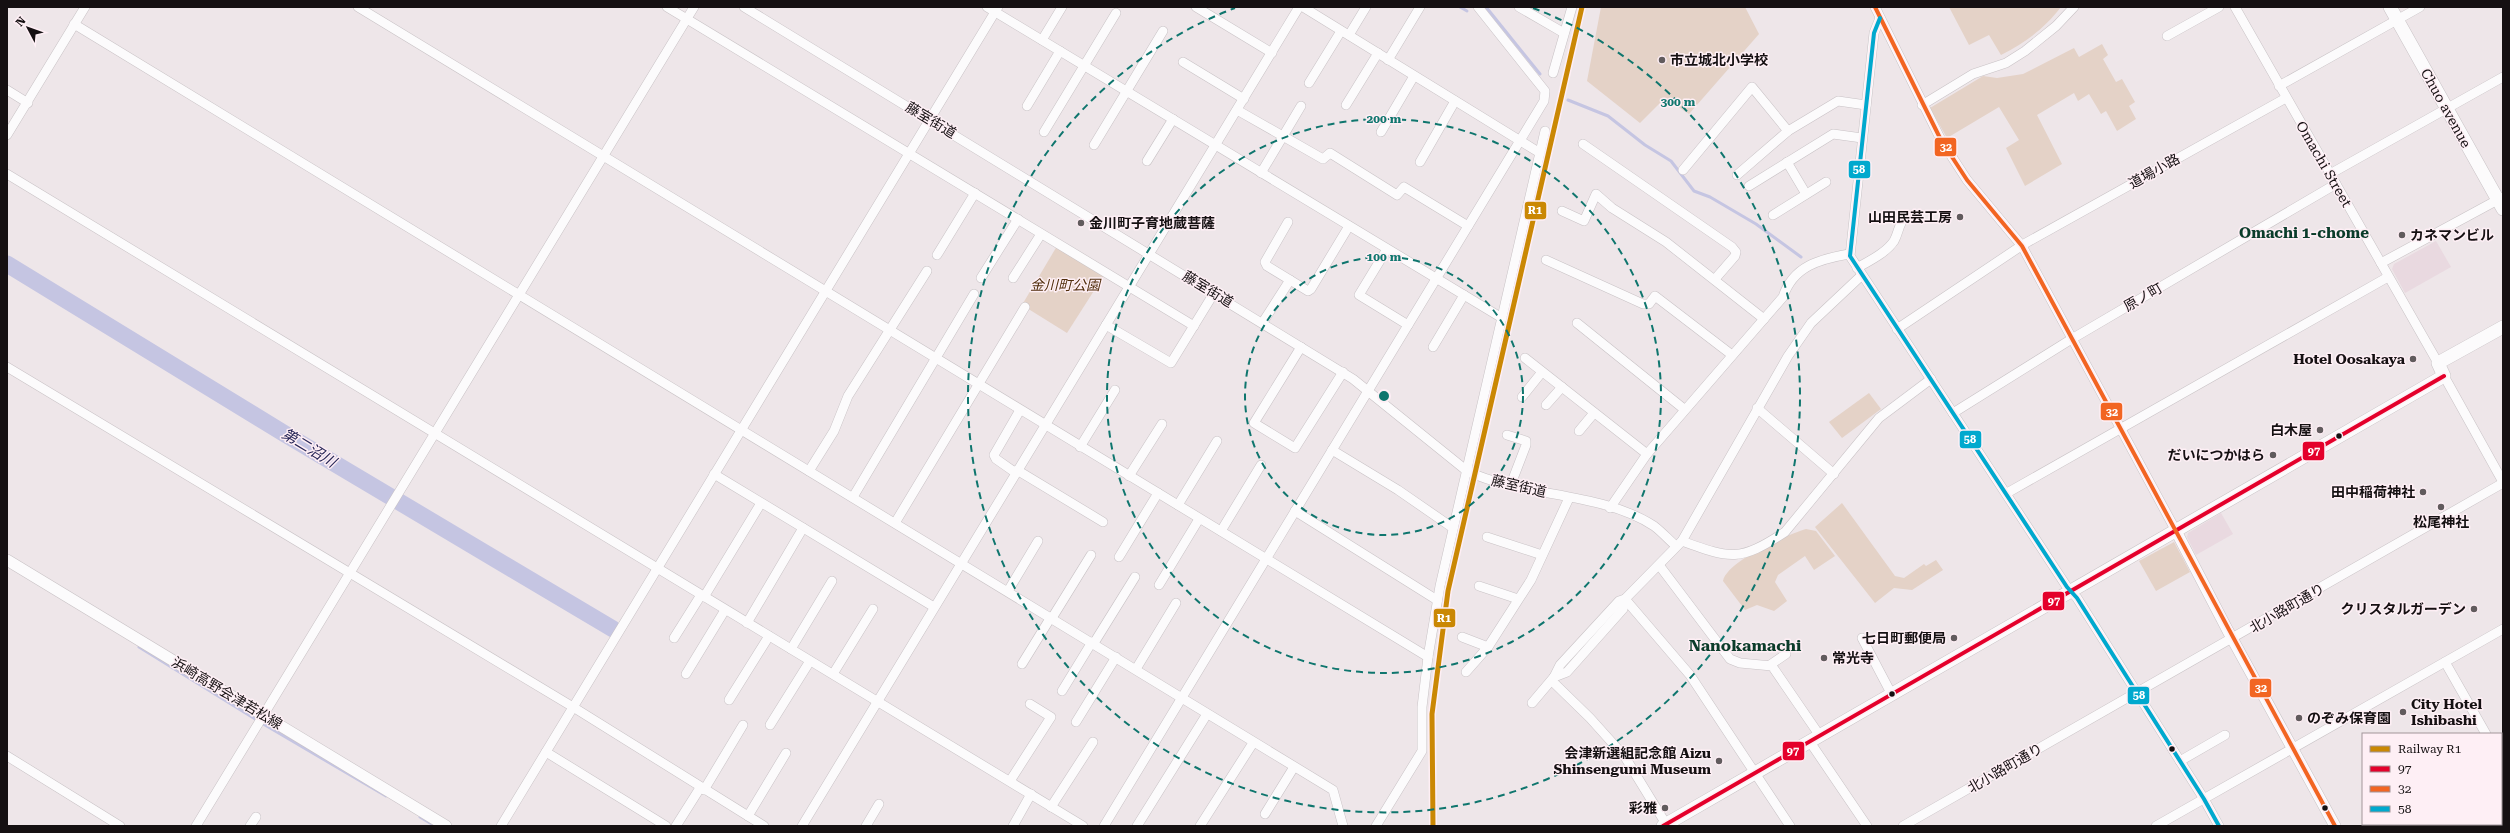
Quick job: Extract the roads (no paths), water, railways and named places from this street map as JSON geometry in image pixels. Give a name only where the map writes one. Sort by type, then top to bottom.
[{"type":"highway","name":"Chuo avenue","points":[[2390,7],[2446,108],[2501,202]]},
{"type":"highway","points":[[1665,825],[2072,592],[2444,376],[2438,363],[2503,327]]},
{"type":"main road","points":[[2176,532],[2335,826]]},
{"type":"main road","name":"浜崎高野会津若松線","points":[[7,560],[262,716],[446,826]]},
{"type":"street","points":[[7,135],[28,103],[85,7]]},
{"type":"street","points":[[358,7],[1080,447],[1428,656]]},
{"type":"street","points":[[667,7],[1194,326]]},
{"type":"street","points":[[199,825],[262,716],[694,7]]},
{"type":"street","name":"藤室街道","points":[[744,7],[931,119],[1343,372],[1368,390],[1467,471],[1511,484],[1610,508],[1653,526],[1679,544]]},
{"type":"street","points":[[987,7],[997,10],[1084,66],[1502,318]]},
{"type":"street","points":[[1042,40],[1062,7]]},
{"type":"street","points":[[1197,7],[1272,52]]},
{"type":"street","points":[[802,826],[1299,7]]},
{"type":"street","points":[[1303,7],[1540,153]]},
{"type":"street","points":[[1309,83],[1366,7]]},
{"type":"street","points":[[1388,60],[1420,7]]},
{"type":"street","points":[[1104,826],[1544,101],[1545,91],[1478,7]]},
{"type":"street","points":[[1519,7],[1564,33]]},
{"type":"street","points":[[1553,73],[1572,7]]},
{"type":"street","points":[[1875,7],[1922,105],[1941,140],[1967,180],[2022,246],[2121,427],[2176,532]]},
{"type":"street","points":[[1922,105],[1973,74],[2006,63],[2025,51],[2074,7]]},
{"type":"street","points":[[2167,36],[2219,7]]},
{"type":"street","name":"Omachi Street","points":[[2235,7],[2438,363]]},
{"type":"street","points":[[2279,86],[2420,7]]},
{"type":"street","points":[[501,826],[997,10]]},
{"type":"street","points":[[1044,132],[1116,13]]},
{"type":"street","points":[[1880,18],[1874,33],[1849,254],[1897,329],[2072,592],[2204,799],[2219,826]]},
{"type":"street","points":[[74,24],[895,522],[1136,669],[1253,743],[1332,790],[1344,826]]},
{"type":"street","points":[[1094,145],[1163,31]]},
{"type":"street","points":[[1027,106],[1060,51]]},
{"type":"street","points":[[1346,105],[1378,53]]},
{"type":"street","points":[[1183,62],[1244,99]]},
{"type":"street","points":[[1381,132],[1414,76]]},
{"type":"street","points":[[2330,174],[2503,77]]},
{"type":"street","points":[[1683,170],[1752,87],[1788,131]]},
{"type":"street","points":[[7,90],[28,103]]},
{"type":"street","name":"道場小路","points":[[1897,329],[2022,246],[2286,98]]},
{"type":"street","points":[[1420,162],[1455,101]]},
{"type":"street","points":[[1737,175],[1788,131],[1838,101],[1866,105]]},
{"type":"street","points":[[1261,173],[1301,106]]},
{"type":"street","points":[[1237,110],[1282,138],[1323,159],[1330,153],[1397,195],[1404,188],[1468,226]]},
{"type":"street","points":[[1147,162],[1173,119]]},
{"type":"street","points":[[1376,826],[1422,751],[1422,707],[1437,600],[1545,131]]},
{"type":"street","points":[[1749,186],[1833,134],[1862,138]]},
{"type":"street","points":[[1583,144],[1732,247],[1736,252],[1735,256],[1715,279]]},
{"type":"street","points":[[1787,162],[1806,194]]},
{"type":"street","points":[[7,174],[435,432],[725,610],[1032,794],[1082,826]]},
{"type":"street","points":[[1773,215],[1826,182]]},
{"type":"street","name":"原ノ町","points":[[1953,413],[2073,338],[2336,184]]},
{"type":"street","points":[[937,255],[975,193]]},
{"type":"street","points":[[1562,211],[1584,221],[1596,194],[1626,217],[1648,229],[1715,279],[1764,319]]},
{"type":"street","points":[[2381,264],[2501,202]]},
{"type":"street","points":[[1532,703],[1553,679],[1567,672],[1623,609],[1625,599],[1679,544],[1788,356],[1811,323],[1860,272],[1890,246],[1894,240],[1898,226],[1906,215]]},
{"type":"street","points":[[982,278],[1018,219]]},
{"type":"street","points":[[1288,222],[1265,262],[1267,266],[1303,289],[1311,290],[1349,226]]},
{"type":"street","points":[[1013,278],[1041,234]]},
{"type":"street","points":[[1387,249],[1359,295],[1408,325]]},
{"type":"street","points":[[1610,508],[1646,454],[1783,297],[1786,288],[1803,267],[1821,259],[1849,254]]},
{"type":"street","points":[[1546,260],[1643,304],[1649,304],[1655,296],[1732,356]]},
{"type":"street","points":[[809,471],[834,431],[848,396],[927,271]]},
{"type":"street","points":[[2007,493],[2388,277]]},
{"type":"street","points":[[1263,322],[1290,280]]},
{"type":"street","points":[[1106,325],[1171,363],[1214,293]]},
{"type":"street","points":[[853,497],[974,294]]},
{"type":"street","points":[[1433,347],[1464,295]]},
{"type":"street","points":[[895,522],[1025,307]]},
{"type":"street","points":[[1578,323],[1684,410]]},
{"type":"street","points":[[1301,347],[1254,423],[1295,448],[1343,372]]},
{"type":"street","points":[[1524,358],[1646,454]]},
{"type":"street","points":[[7,367],[349,575],[573,707],[702,789],[764,826]]},
{"type":"street","points":[[1522,397],[1542,372]]},
{"type":"street","points":[[2444,376],[2503,482]]},
{"type":"street","points":[[1679,544],[1719,555],[1735,556],[1747,552],[1785,532],[1879,418],[1930,379]]},
{"type":"street","points":[[1546,405],[1562,387]]},
{"type":"street","points":[[1080,447],[1115,390]]},
{"type":"street","points":[[1757,408],[1834,474]]},
{"type":"street","points":[[1020,410],[994,455],[996,459],[1103,522]]},
{"type":"street","points":[[1579,430],[1594,413]]},
{"type":"street","points":[[1129,476],[1162,424]]},
{"type":"street","points":[[1507,435],[1526,441],[1526,445],[1511,484]]},
{"type":"street","points":[[1178,505],[1217,441]]},
{"type":"street","points":[[1332,450],[1398,490],[1453,528]]},
{"type":"street","points":[[1222,531],[1261,465]]},
{"type":"street","points":[[714,474],[934,607]]},
{"type":"street","name":"北小路町通り","points":[[1903,826],[2233,639],[2503,482]]},
{"type":"street","points":[[1119,557],[1158,493]]},
{"type":"street","points":[[1466,672],[1488,647],[1531,580],[1569,498]]},
{"type":"street","points":[[674,638],[761,503]]},
{"type":"street","points":[[1295,512],[1437,600]]},
{"type":"street","points":[[1159,585],[1199,519]]},
{"type":"street","points":[[747,623],[803,528]]},
{"type":"street","points":[[1487,538],[1542,555]]},
{"type":"street","points":[[1008,591],[1038,541]]},
{"type":"street","points":[[1022,664],[1091,555]]},
{"type":"street","points":[[1659,565],[1730,659],[1740,663],[1770,665],[1786,654]]},
{"type":"street","points":[[1062,691],[1135,577]]},
{"type":"street","points":[[791,649],[832,581]]},
{"type":"street","points":[[1479,586],[1518,599]]},
{"type":"street","points":[[1625,599],[1690,675],[1790,826]]},
{"type":"street","points":[[1136,669],[1176,603]]},
{"type":"street","points":[[833,674],[873,609]]},
{"type":"street","points":[[686,674],[725,610]]},
{"type":"street","points":[[2156,826],[2503,629]]},
{"type":"street","points":[[730,700],[769,636]]},
{"type":"street","points":[[1462,637],[1488,647]]},
{"type":"street","points":[[1862,638],[1892,695]]},
{"type":"street","points":[[1076,722],[1116,657]]},
{"type":"street","points":[[770,725],[810,661]]},
{"type":"street","points":[[2445,662],[2485,733]]},
{"type":"street","points":[[1770,665],[1867,826]]},
{"type":"street","points":[[1553,679],[1625,757],[1665,825]]},
{"type":"street","points":[[1010,781],[1051,717],[1030,704]]},
{"type":"street","points":[[1138,826],[1207,714]]},
{"type":"street","points":[[676,826],[702,789],[743,725]]},
{"type":"street","points":[[2180,761],[2225,735]]},
{"type":"street","points":[[1051,807],[1093,742]]},
{"type":"street","points":[[1200,826],[1253,743]]},
{"type":"street","points":[[546,752],[666,826]]},
{"type":"street","points":[[748,816],[786,753]]},
{"type":"street","points":[[7,756],[120,826]]},
{"type":"street","points":[[1265,814],[1294,767]]},
{"type":"street","points":[[1012,826],[1032,794]]},
{"type":"street","points":[[866,826],[879,804]]},
{"type":"street","points":[[250,826],[256,817]]},
{"type":"waterway","points":[[1460,7],[1467,11]]},
{"type":"waterway","points":[[1486,7],[1540,74]]},
{"type":"waterway","points":[[1568,100],[1608,116],[1645,145],[1671,161],[1694,191],[1710,197],[1756,224],[1801,257]]},
{"type":"waterway","name":"第二沼川","points":[[7,264],[285,434],[613,629]]},
{"type":"waterway","points":[[139,647],[265,725],[386,796]]},
{"type":"waterway","points":[[420,817],[435,826]]},
{"type":"rail line","name":"R1","points":[[1433,826],[1432,714],[1448,591],[1582,7]]},
{"type":"place","name":"市立城北小学校","points":[[1662,60]]},
{"type":"place","name":"山田民芸工房","points":[[1960,217]]},
{"type":"place","name":"金川町子育地蔵菩薩","points":[[1081,223]]},
{"type":"place","name":"カネマンビル","points":[[2402,235]]},
{"type":"place","name":"Hotel Oosakaya","points":[[2413,359]]},
{"type":"place","name":"白木屋","points":[[2320,430]]},
{"type":"place","name":"だいにつかはら","points":[[2273,455]]},
{"type":"place","name":"田中稲荷神社","points":[[2423,492]]},
{"type":"place","name":"松尾神社","points":[[2441,507]]},
{"type":"place","name":"クリスタルガーデン","points":[[2474,609]]},
{"type":"place","name":"七日町郵便局","points":[[1954,638]]},
{"type":"place","name":"常光寺","points":[[1824,658]]},
{"type":"place","name":"City Hotel Ishibashi","points":[[2403,712]]},
{"type":"place","name":"のぞみ保育園","points":[[2299,718]]},
{"type":"place","name":"会津新選組記念館 Aizu Shinsengumi Museum","points":[[1719,761]]},
{"type":"place","name":"彩雅","points":[[1665,808]]},
{"type":"district","name":"Omachi 1-chome","points":[[2304,233]]},
{"type":"district","name":"Nanokamachi","points":[[1745,645]]},
{"type":"park label","name":"金川町公園","points":[[1065,285]]}]
